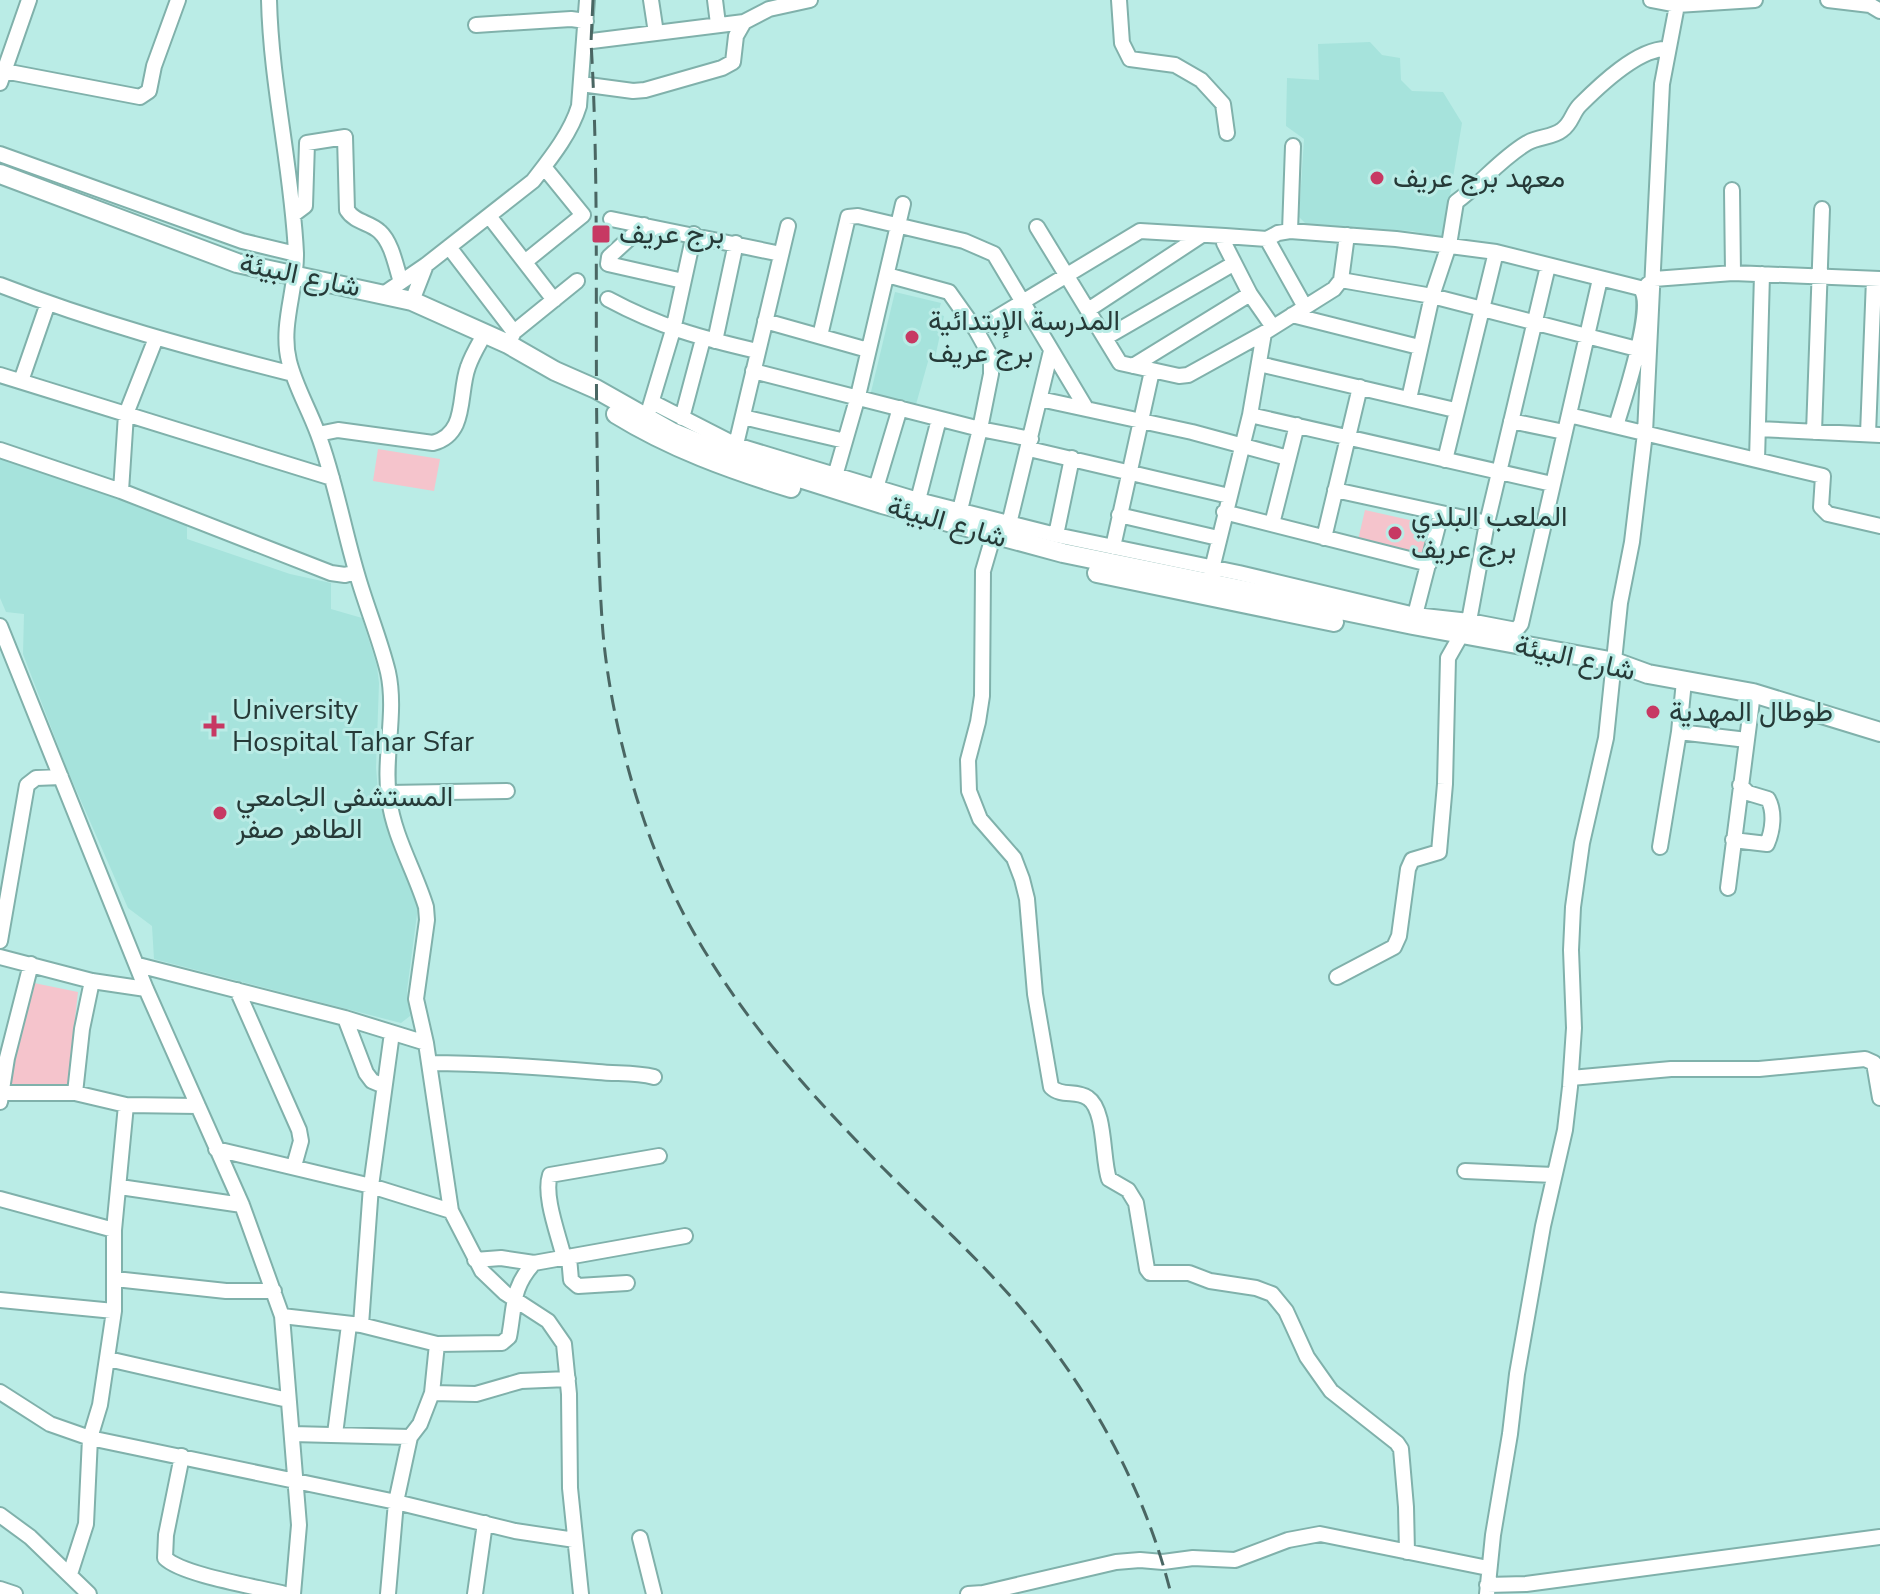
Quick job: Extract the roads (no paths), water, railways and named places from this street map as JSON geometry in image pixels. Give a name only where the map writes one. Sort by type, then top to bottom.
[{"type":"main road","name":"شارع البيئة","points":[[0,174],[237,263],[296,277],[393,287],[412,301],[485,333],[511,338],[596,401],[650,435],[733,457],[882,504],[1008,539],[1209,583],[1462,633],[1614,668],[1753,693],[1880,732]]},
{"type":"main road","name":"شارع البيئة","points":[[0,183],[39,190]]},
{"type":"main road","name":"شارع البيئة","points":[[555,371],[649,410],[733,457],[879,516],[1060,565],[1209,583]]},
{"type":"street","points":[[29,0],[2,77],[140,97],[149,91],[154,66],[178,0]]},
{"type":"street","points":[[269,0],[270,42],[296,254],[296,277],[287,336],[288,358],[332,478],[390,685],[388,793],[395,826],[426,907],[416,999],[426,1043],[451,1211],[475,1260],[489,1279],[513,1299],[541,1315],[564,1344],[568,1379],[570,1488],[581,1594]]},
{"type":"street","points":[[293,215],[305,206],[307,143],[345,137],[347,210],[351,216],[381,232],[386,239],[393,287],[426,265],[533,181],[576,117],[587,0]]},
{"type":"street","points":[[651,0],[656,33]]},
{"type":"street","points":[[715,0],[718,24]]},
{"type":"street","points":[[584,42],[744,22],[769,9],[810,0]]},
{"type":"street","points":[[1119,0],[1122,43],[1130,59],[1175,65],[1201,80],[1223,104],[1227,133]]},
{"type":"street","points":[[1651,0],[1755,0]]},
{"type":"street","points":[[1828,0],[1870,5],[1880,11]]},
{"type":"street","points":[[1677,2],[1667,49],[1656,169],[1654,279],[1645,433],[1632,542],[1620,603],[1606,738],[1582,843],[1573,907],[1574,1028],[1565,1130],[1528,1308],[1487,1589],[1880,1537]]},
{"type":"street","points":[[476,25],[571,19],[586,21]]},
{"type":"street","points":[[581,84],[645,90],[722,68],[733,62],[736,36],[744,22]]},
{"type":"street","points":[[1409,399],[1432,296],[1449,245],[1456,202],[1473,191],[1490,171],[1528,143],[1565,128],[1577,108],[1638,57],[1653,50],[1667,49]]},
{"type":"street","points":[[1290,231],[1293,146]]},
{"type":"street","points":[[0,154],[242,241],[296,254]]},
{"type":"street","points":[[526,261],[583,215],[544,167]]},
{"type":"street","points":[[1732,190],[1733,273]]},
{"type":"street","points":[[835,476],[858,396],[903,204]]},
{"type":"street","points":[[1814,432],[1822,209]]},
{"type":"street","points":[[820,336],[848,217],[854,215],[964,241],[990,251],[998,259],[1021,303],[1086,408]]},
{"type":"street","points":[[489,216],[554,300]]},
{"type":"street","points":[[611,219],[781,254]]},
{"type":"street","points":[[644,225],[609,257],[608,264],[683,281]]},
{"type":"street","points":[[733,457],[788,226]]},
{"type":"street","points":[[1037,227],[1120,363],[1188,375],[1330,292],[1341,280],[1347,235]]},
{"type":"street","points":[[976,330],[1140,231],[1267,239],[1290,231],[1496,252],[1641,289],[1645,307],[1616,426]]},
{"type":"street","points":[[694,234],[673,330],[649,410],[682,418],[733,457],[835,476],[1009,524],[1113,547],[1209,583],[1415,615],[1462,633],[1519,628],[1600,279]]},
{"type":"street","points":[[1088,310],[1202,235]]},
{"type":"street","points":[[1209,583],[1268,330],[1225,249],[1225,236]]},
{"type":"street","points":[[1267,239],[1298,311]]},
{"type":"street","points":[[682,418],[709,340],[736,243]]},
{"type":"street","points":[[449,247],[511,338],[577,281]]},
{"type":"street","points":[[1445,460],[1496,252]]},
{"type":"street","points":[[1105,338],[1233,264]]},
{"type":"street","points":[[412,301],[426,265]]},
{"type":"street","points":[[1337,977],[1394,947],[1399,936],[1408,869],[1412,860],[1439,852],[1445,784],[1448,658],[1462,633],[1548,266]]},
{"type":"street","points":[[1641,289],[1654,279],[1733,273],[1877,279],[1874,434],[1758,429]]},
{"type":"street","points":[[1757,460],[1762,274]]},
{"type":"street","points":[[887,275],[949,292],[991,357],[980,429],[960,510]]},
{"type":"street","points":[[1341,280],[1432,296],[1637,349]]},
{"type":"street","points":[[0,285],[156,338],[293,374]]},
{"type":"street","points":[[1133,366],[1250,294]]},
{"type":"street","points":[[608,299],[673,330],[757,351]]},
{"type":"street","points":[[21,381],[48,303]]},
{"type":"street","points":[[1298,311],[1419,347]]},
{"type":"street","points":[[765,321],[868,350]]},
{"type":"street","points":[[318,434],[338,430],[433,443],[443,440],[457,422],[468,366],[485,333]]},
{"type":"street","points":[[121,491],[126,414],[156,338]]},
{"type":"street","points":[[1009,524],[1051,351]]},
{"type":"street","points":[[1259,364],[1455,410]]},
{"type":"street","points":[[753,371],[980,429],[1072,458],[1229,496]]},
{"type":"street","points":[[1113,547],[1152,371]]},
{"type":"street","points":[[0,375],[332,478]]},
{"type":"street","points":[[1324,538],[1360,387]]},
{"type":"street","points":[[1040,399],[1288,458]]},
{"type":"street","points":[[876,488],[900,408]]},
{"type":"street","points":[[1250,415],[1552,484]]},
{"type":"street","points":[[1569,415],[1823,476],[1821,507],[1828,514],[1880,526]]},
{"type":"street","points":[[743,417],[845,441]]},
{"type":"street","points":[[918,500],[939,419]]},
{"type":"street","points":[[1511,421],[1564,432]]},
{"type":"street","points":[[1272,524],[1297,425]]},
{"type":"street","points":[[0,450],[121,491],[331,573],[345,575],[356,572]]},
{"type":"street","points":[[1056,535],[1072,458]]},
{"type":"street","points":[[1335,490],[1487,523]]},
{"type":"street","points":[[1224,512],[1429,564]]},
{"type":"street","points":[[1415,615],[1441,514]]},
{"type":"street","points":[[1119,515],[1218,538]]},
{"type":"street","points":[[990,547],[983,571],[982,696],[968,760],[969,791],[980,819],[1014,858],[1022,879],[1027,899],[1035,994],[1051,1087],[1056,1092],[1086,1097],[1092,1102],[1102,1135],[1109,1179],[1128,1190],[1136,1203],[1150,1273],[1189,1273],[1210,1281],[1256,1288],[1272,1294],[1286,1311],[1307,1357],[1331,1391],[1397,1443],[1401,1449],[1407,1552]]},
{"type":"street","points":[[0,626],[146,989],[242,1205],[282,1316],[299,1525],[293,1594]]},
{"type":"street","points":[[1660,847],[1684,681]]},
{"type":"street","points":[[1728,888],[1753,693]]},
{"type":"street","points":[[1679,732],[1747,740]]},
{"type":"street","points":[[0,941],[27,785],[36,778],[61,777]]},
{"type":"street","points":[[1733,840],[1767,844],[1772,824],[1768,799],[1748,793],[1740,785]]},
{"type":"street","points":[[388,793],[507,791]]},
{"type":"street","points":[[0,957],[92,981],[146,989]]},
{"type":"street","points":[[0,1103],[7,1058],[31,964]]},
{"type":"street","points":[[138,965],[345,1018],[426,1043]]},
{"type":"street","points":[[75,1093],[82,1029],[92,981]]},
{"type":"street","points":[[237,990],[299,1130],[301,1141],[294,1166]]},
{"type":"street","points":[[345,1018],[366,1073],[372,1081],[384,1086]]},
{"type":"street","points":[[335,1434],[355,1325],[392,1033]]},
{"type":"street","points":[[1571,1078],[1671,1069],[1759,1069],[1869,1059],[1874,1063],[1880,1098]]},
{"type":"street","points":[[429,1063],[516,1064],[654,1077]]},
{"type":"street","points":[[1,1093],[75,1093],[126,1105],[198,1106]]},
{"type":"street","points":[[70,1574],[86,1524],[90,1438],[100,1405],[114,1311],[114,1230],[126,1105]]},
{"type":"street","points":[[216,1149],[371,1186],[451,1211]]},
{"type":"street","points":[[627,1283],[578,1286],[571,1280],[550,1201],[550,1175],[659,1156]]},
{"type":"street","points":[[1465,1171],[1554,1175]]},
{"type":"street","points":[[120,1187],[242,1205]]},
{"type":"street","points":[[0,1199],[114,1230]]},
{"type":"street","points":[[475,1260],[501,1258],[534,1263],[685,1236]]},
{"type":"street","points":[[282,1316],[355,1325],[437,1344],[496,1344],[507,1341],[513,1299],[523,1277],[534,1263]]},
{"type":"street","points":[[115,1279],[226,1291],[274,1291]]},
{"type":"street","points":[[0,1300],[114,1311]]},
{"type":"street","points":[[388,1594],[396,1502],[410,1437],[424,1416],[432,1393],[437,1344]]},
{"type":"street","points":[[108,1359],[288,1400]]},
{"type":"street","points":[[432,1393],[476,1394],[526,1380],[568,1379]]},
{"type":"street","points":[[0,1392],[50,1424],[90,1438],[575,1540]]},
{"type":"street","points":[[292,1434],[410,1437]]},
{"type":"street","points":[[182,1456],[166,1535],[165,1558],[172,1564],[195,1572],[285,1594]]},
{"type":"street","points":[[0,1515],[89,1594]]},
{"type":"street","points":[[475,1594],[485,1523]]},
{"type":"street","points":[[968,1594],[1116,1562],[1163,1562],[1193,1558],[1235,1560],[1288,1540],[1320,1534],[1488,1568]]},
{"type":"street","points":[[640,1538],[654,1594]]},
{"type":"street","points":[[0,1589],[15,1594]]},
{"type":"railway","points":[[593,0],[591,42],[601,609],[613,706],[644,821],[689,924],[753,1022],[829,1111],[1008,1293],[1066,1367],[1104,1428],[1136,1492],[1150,1525],[1171,1594]]},
{"type":"place","name":"معهد برج عريف","points":[[1377,178]]},
{"type":"place","name":"برج عريف","points":[[601,234]]},
{"type":"place","name":"المدرسة الإبتدائية برج عريف","points":[[912,337]]},
{"type":"place","name":"الملعب البلدي برج عريف","points":[[1395,533]]},
{"type":"place","name":"طوطال المهدية","points":[[1653,712]]},
{"type":"place","name":"University Hospital Tahar Sfar","points":[[214,726]]},
{"type":"place","name":"المستشفى الجامعي الطاهر صفر","points":[[220,813]]}]
